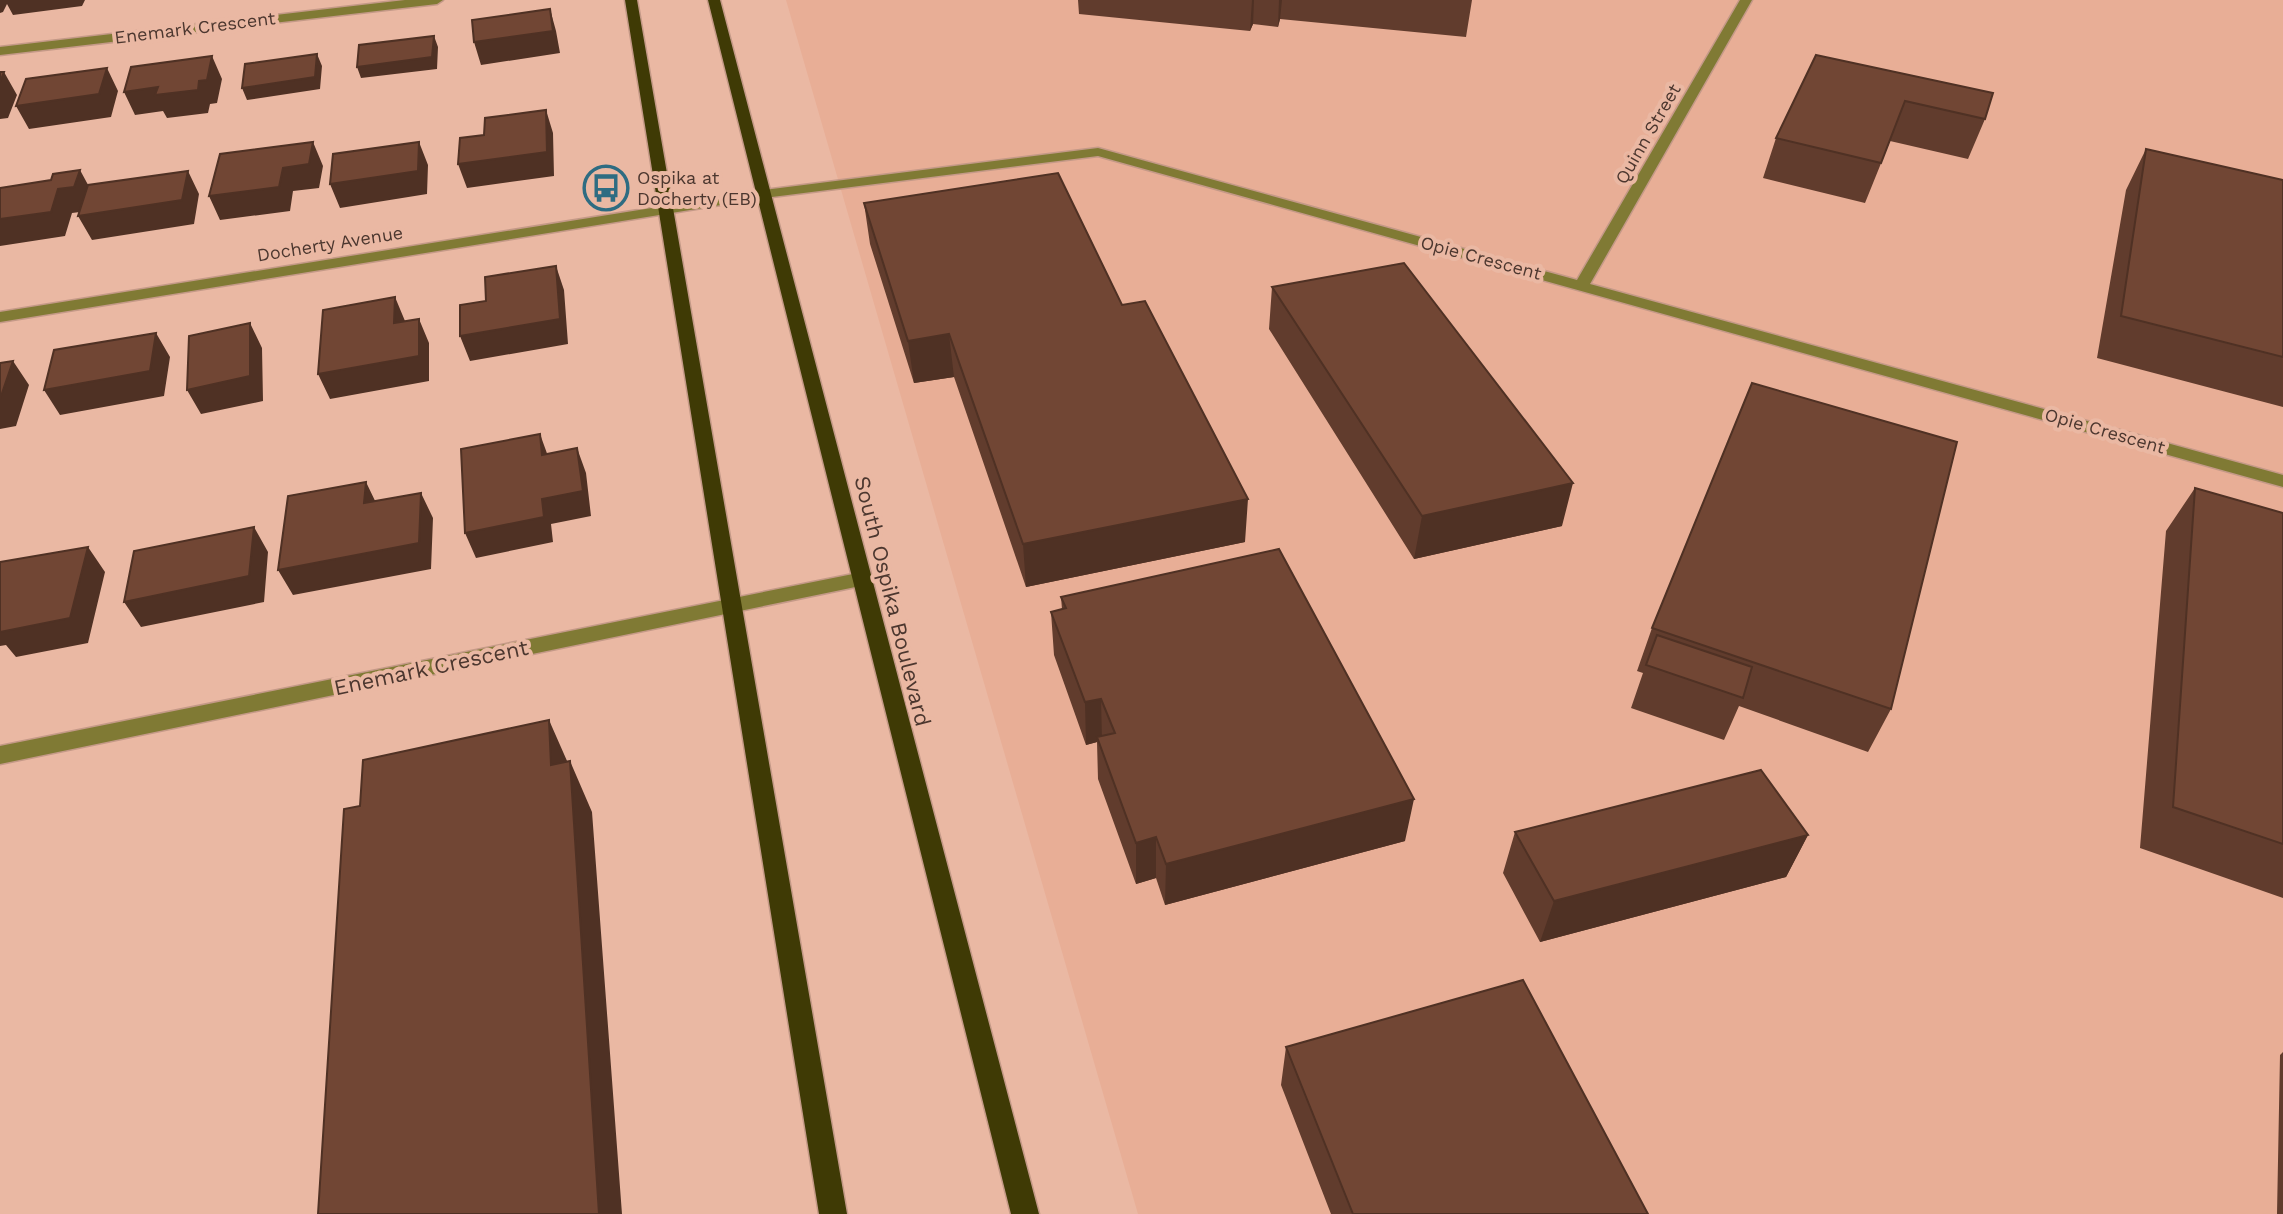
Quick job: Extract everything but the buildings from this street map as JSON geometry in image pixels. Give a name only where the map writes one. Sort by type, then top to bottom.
[{"type":"main road","points":[[631,0],[833,1214]]},
{"type":"main road","name":"South Ospika Boulevard","points":[[714,0],[1025,1214]]},
{"type":"street","name":"Enemark Crescent","points":[[0,51],[437,0]]},
{"type":"street","name":"Quinn Street","points":[[1581,286],[1746,0]]},
{"type":"street","name":"Opie Crescent","points":[[667,210],[764,194],[1098,152],[2283,481]]},
{"type":"street","name":"Docherty Avenue","points":[[0,317],[667,210]]},
{"type":"street","name":"Enemark Crescent","points":[[0,755],[863,579]]},
{"type":"shaded area","points":[[786,0],[2283,0],[2283,1214],[1138,1214]]},
{"type":"place","name":"Ospika at Docherty (EB)","points":[[606,188]]}]
